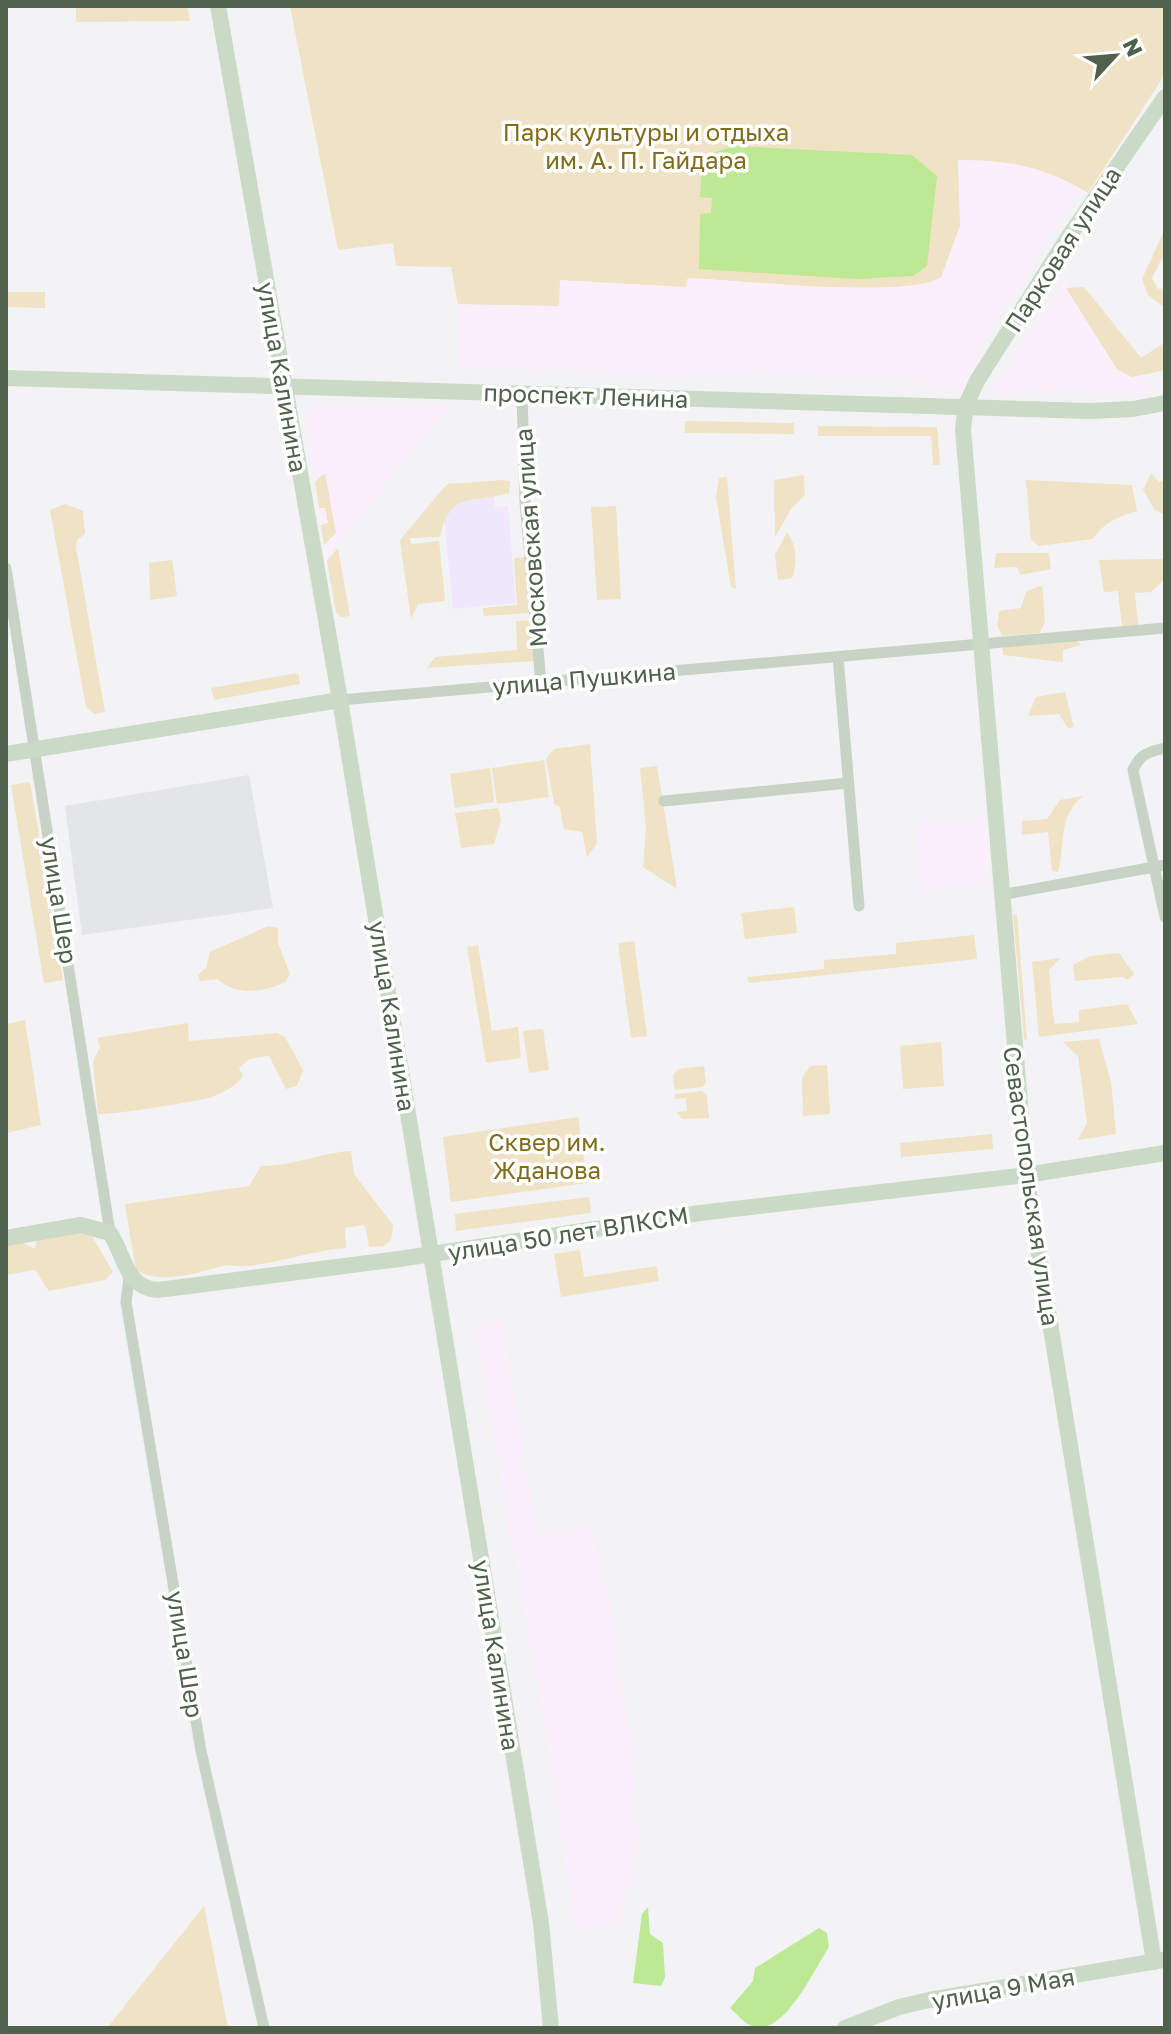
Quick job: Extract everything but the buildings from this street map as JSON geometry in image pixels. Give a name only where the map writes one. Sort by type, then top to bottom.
[{"type":"street","name":"улица Калинина","points":[[218,6],[340,700],[432,1254],[541,1923],[551,2028]]},
{"type":"street","name":"Парковая улица","points":[[966,405],[1067,239],[1165,97]]},
{"type":"street","name":"проспект Ленина","points":[[6,378],[284,384],[1090,411],[1133,409],[1165,403]]},
{"type":"street","name":"Московская улица","points":[[522,393],[525,502],[541,683]]},
{"type":"street","name":"Севастопольская улица","points":[[966,405],[964,444],[1026,1175],[1160,1961]]},
{"type":"street","name":"улица Шер","points":[[6,568],[110,1233]]},
{"type":"street","name":"улица Пушкина","points":[[6,754],[340,700],[1165,628]]},
{"type":"street","points":[[838,657],[859,906]]},
{"type":"street","points":[[1165,748],[1138,758],[1133,770],[1159,866],[1165,917]]},
{"type":"street","points":[[664,801],[848,783]]},
{"type":"street","points":[[1001,895],[1159,866]]},
{"type":"street","name":"улица 50 лет ВЛКСМ","points":[[129,1278],[143,1289],[158,1290],[432,1254],[700,1213],[1026,1175],[1165,1153]]},
{"type":"street","points":[[6,1238],[81,1225],[110,1233],[121,1251],[129,1278]]},
{"type":"street","name":"улица Шер","points":[[129,1278],[126,1302],[201,1751],[264,2028]]},
{"type":"street","name":"улица 9 Мая","points":[[845,2028],[929,2000],[1160,1961]]},
{"type":"shaded area","points":[[734,146],[912,155],[937,176],[927,266],[913,276],[856,279],[699,269],[700,214],[711,213],[712,198],[700,197],[703,156]]},
{"type":"shaded area","points":[[958,160],[999,160],[1035,166],[1088,193],[1076,197],[981,345],[985,352],[959,390],[925,388],[922,381],[692,372],[690,380],[655,379],[654,373],[464,367],[458,373],[458,304],[559,306],[559,280],[685,287],[687,279],[691,278],[866,288],[928,284],[941,277],[960,226]]},
{"type":"shaded area","points":[[1061,274],[1154,392],[1108,398],[1099,393],[1032,390],[1024,395],[996,393],[992,389],[995,376],[1006,371],[1064,283]]},
{"type":"shaded area","points":[[325,400],[328,405],[451,404],[326,558],[305,413],[317,401]]},
{"type":"shaded area","points":[[494,497],[495,508],[508,506],[516,603],[453,609],[444,517],[461,500]]},
{"type":"shaded area","points":[[249,775],[273,908],[82,935],[65,806]]},
{"type":"shaded area","points":[[985,817],[990,883],[922,891],[916,825]]},
{"type":"shaded area","points":[[502,1320],[536,1534],[592,1526],[599,1568],[604,1568],[630,1740],[640,1841],[619,1923],[575,1932],[553,1777],[475,1325]]},
{"type":"shaded area","points":[[648,1907],[650,1934],[663,1943],[665,1977],[661,1986],[633,1983],[642,1914]]},
{"type":"shaded area","points":[[819,1928],[827,1933],[829,1947],[798,1998],[777,2020],[766,2026],[751,2026],[730,2008],[753,1981],[755,1968]]},
{"type":"green space","points":[[76,6],[187,6],[190,21],[76,22]]},
{"type":"green space","name":"Парк культуры и отдыха им. А. П. Гайдара","points":[[290,6],[1165,6],[1165,74],[1088,193],[1057,176],[1026,166],[958,160],[960,226],[941,277],[923,283],[861,288],[691,278],[687,279],[686,287],[560,280],[559,306],[458,304],[451,267],[396,266],[393,243],[338,250]]},
{"type":"green space","points":[[1165,229],[1165,252],[1152,278],[1158,289],[1165,288],[1164,307],[1148,295],[1142,279]]},
{"type":"green space","points":[[1084,287],[1141,358],[1164,343],[1165,370],[1132,377],[1117,369],[1066,288]]},
{"type":"green space","points":[[6,292],[45,292],[45,308],[6,307]]},
{"type":"green space","points":[[685,421],[794,423],[794,434],[685,433]]},
{"type":"green space","points":[[818,426],[937,427],[940,465],[933,465],[931,436],[818,436]]},
{"type":"green space","points":[[325,473],[336,533],[324,545],[321,525],[328,523],[325,508],[319,508],[315,482]]},
{"type":"green space","points":[[1151,473],[1159,482],[1165,480],[1165,515],[1154,509],[1143,490]]},
{"type":"green space","points":[[804,475],[805,495],[791,509],[775,537],[774,480]]},
{"type":"green space","points":[[727,477],[736,589],[731,587],[716,498],[719,478]]},
{"type":"green space","points":[[1026,480],[1132,485],[1137,511],[1112,521],[1093,539],[1039,546],[1031,539]]},
{"type":"green space","points":[[510,481],[509,493],[456,505],[444,522],[440,537],[410,538],[411,544],[439,541],[445,601],[418,604],[411,619],[400,540],[447,484]]},
{"type":"green space","points":[[65,504],[83,511],[85,534],[77,540],[76,547],[105,712],[95,714],[86,707],[50,510]]},
{"type":"green space","points":[[616,506],[621,599],[597,600],[591,507]]},
{"type":"green space","points":[[787,532],[795,549],[795,566],[792,578],[778,580],[775,555]]},
{"type":"green space","points":[[338,548],[350,616],[341,617],[336,613],[327,561]]},
{"type":"green space","points":[[996,553],[1049,553],[1051,569],[1021,575],[1017,567],[994,568]]},
{"type":"green space","points":[[526,557],[530,613],[484,616],[483,608],[517,605],[514,558]]},
{"type":"green space","points":[[1165,559],[1165,579],[1151,592],[1135,593],[1138,625],[1122,627],[1118,591],[1104,592],[1099,560]]},
{"type":"green space","points":[[172,560],[177,596],[150,600],[149,563]]},
{"type":"green space","points":[[1042,585],[1045,621],[1040,633],[1002,636],[997,625],[999,611],[1021,608],[1026,592]]},
{"type":"green space","points":[[532,620],[535,661],[427,668],[435,657],[517,650],[516,621]]},
{"type":"green space","points":[[1074,638],[1081,645],[1063,650],[1063,662],[1003,655],[1002,643]]},
{"type":"green space","points":[[298,673],[300,684],[214,700],[211,688]]},
{"type":"green space","points":[[1065,692],[1074,727],[1068,728],[1059,714],[1028,716],[1036,697]]},
{"type":"green space","points":[[590,744],[597,843],[587,857],[582,832],[564,829],[560,807],[554,804],[546,759],[554,749]]},
{"type":"green space","points":[[544,760],[549,797],[497,804],[492,768]]},
{"type":"green space","points":[[657,766],[677,889],[643,867],[646,828],[640,768]]},
{"type":"green space","points":[[490,768],[494,802],[455,808],[450,774]]},
{"type":"green space","points":[[30,782],[63,980],[44,983],[11,785]]},
{"type":"green space","points":[[1083,796],[1069,813],[1058,872],[1052,871],[1048,832],[1022,835],[1022,821],[1047,819],[1060,800]]},
{"type":"green space","points":[[498,808],[501,819],[494,844],[461,848],[455,813]]},
{"type":"green space","points":[[794,907],[797,933],[745,939],[741,913]]},
{"type":"green space","points":[[1017,914],[1027,1040],[1024,1039],[1013,915]]},
{"type":"green space","points":[[268,926],[278,928],[278,943],[290,974],[285,982],[250,991],[232,988],[218,979],[200,981],[198,975],[206,968],[210,952]]},
{"type":"green space","points":[[974,935],[977,959],[749,983],[747,977],[824,969],[824,960],[896,954],[896,943]]},
{"type":"green space","points":[[634,941],[647,1036],[631,1038],[618,943]]},
{"type":"green space","points":[[478,945],[492,1031],[518,1027],[521,1058],[486,1063],[467,947]]},
{"type":"green space","points":[[1119,953],[1134,974],[1128,980],[1123,977],[1075,981],[1073,965],[1090,956]]},
{"type":"green space","points":[[1060,958],[1049,970],[1054,1024],[1079,1022],[1079,1010],[1127,1004],[1138,1024],[1039,1037],[1032,962]]},
{"type":"green space","points":[[25,1020],[41,1125],[6,1133],[6,1024]]},
{"type":"green space","points":[[188,1023],[189,1041],[277,1033],[285,1037],[303,1070],[297,1086],[286,1089],[269,1056],[249,1059],[239,1068],[243,1076],[240,1080],[212,1097],[98,1114],[93,1062],[100,1047],[97,1038]]},
{"type":"green space","points":[[543,1029],[549,1070],[529,1073],[523,1031]]},
{"type":"green space","points":[[1099,1039],[1111,1082],[1116,1134],[1078,1140],[1087,1123],[1078,1056],[1063,1042]]},
{"type":"green space","points":[[941,1042],[944,1086],[903,1089],[900,1046]]},
{"type":"green space","points":[[827,1065],[830,1114],[803,1116],[802,1078],[810,1066]]},
{"type":"green space","points":[[704,1066],[706,1082],[702,1087],[675,1090],[673,1075],[678,1069]]},
{"type":"green space","points":[[702,1091],[707,1096],[709,1118],[682,1119],[676,1112],[687,1111],[686,1098],[675,1099],[675,1094]]},
{"type":"green space","name":"Сквер им. Жданова","points":[[578,1117],[587,1183],[451,1202],[443,1137]]},
{"type":"green space","points":[[992,1134],[993,1149],[901,1157],[900,1143]]},
{"type":"green space","points":[[351,1151],[354,1174],[393,1225],[391,1240],[384,1246],[369,1247],[365,1225],[345,1228],[346,1248],[259,1264],[225,1265],[179,1276],[156,1277],[136,1270],[125,1204],[249,1186],[261,1166]]},
{"type":"green space","points":[[589,1197],[591,1213],[456,1231],[455,1214]]},
{"type":"green space","points":[[81,1231],[91,1235],[113,1272],[105,1280],[49,1291],[35,1270],[6,1275],[6,1245],[21,1242],[35,1249],[37,1239]]},
{"type":"green space","points":[[580,1250],[584,1277],[657,1266],[659,1281],[561,1297],[554,1254]]},
{"type":"green space","points":[[204,1906],[228,2028],[107,2028]]}]
